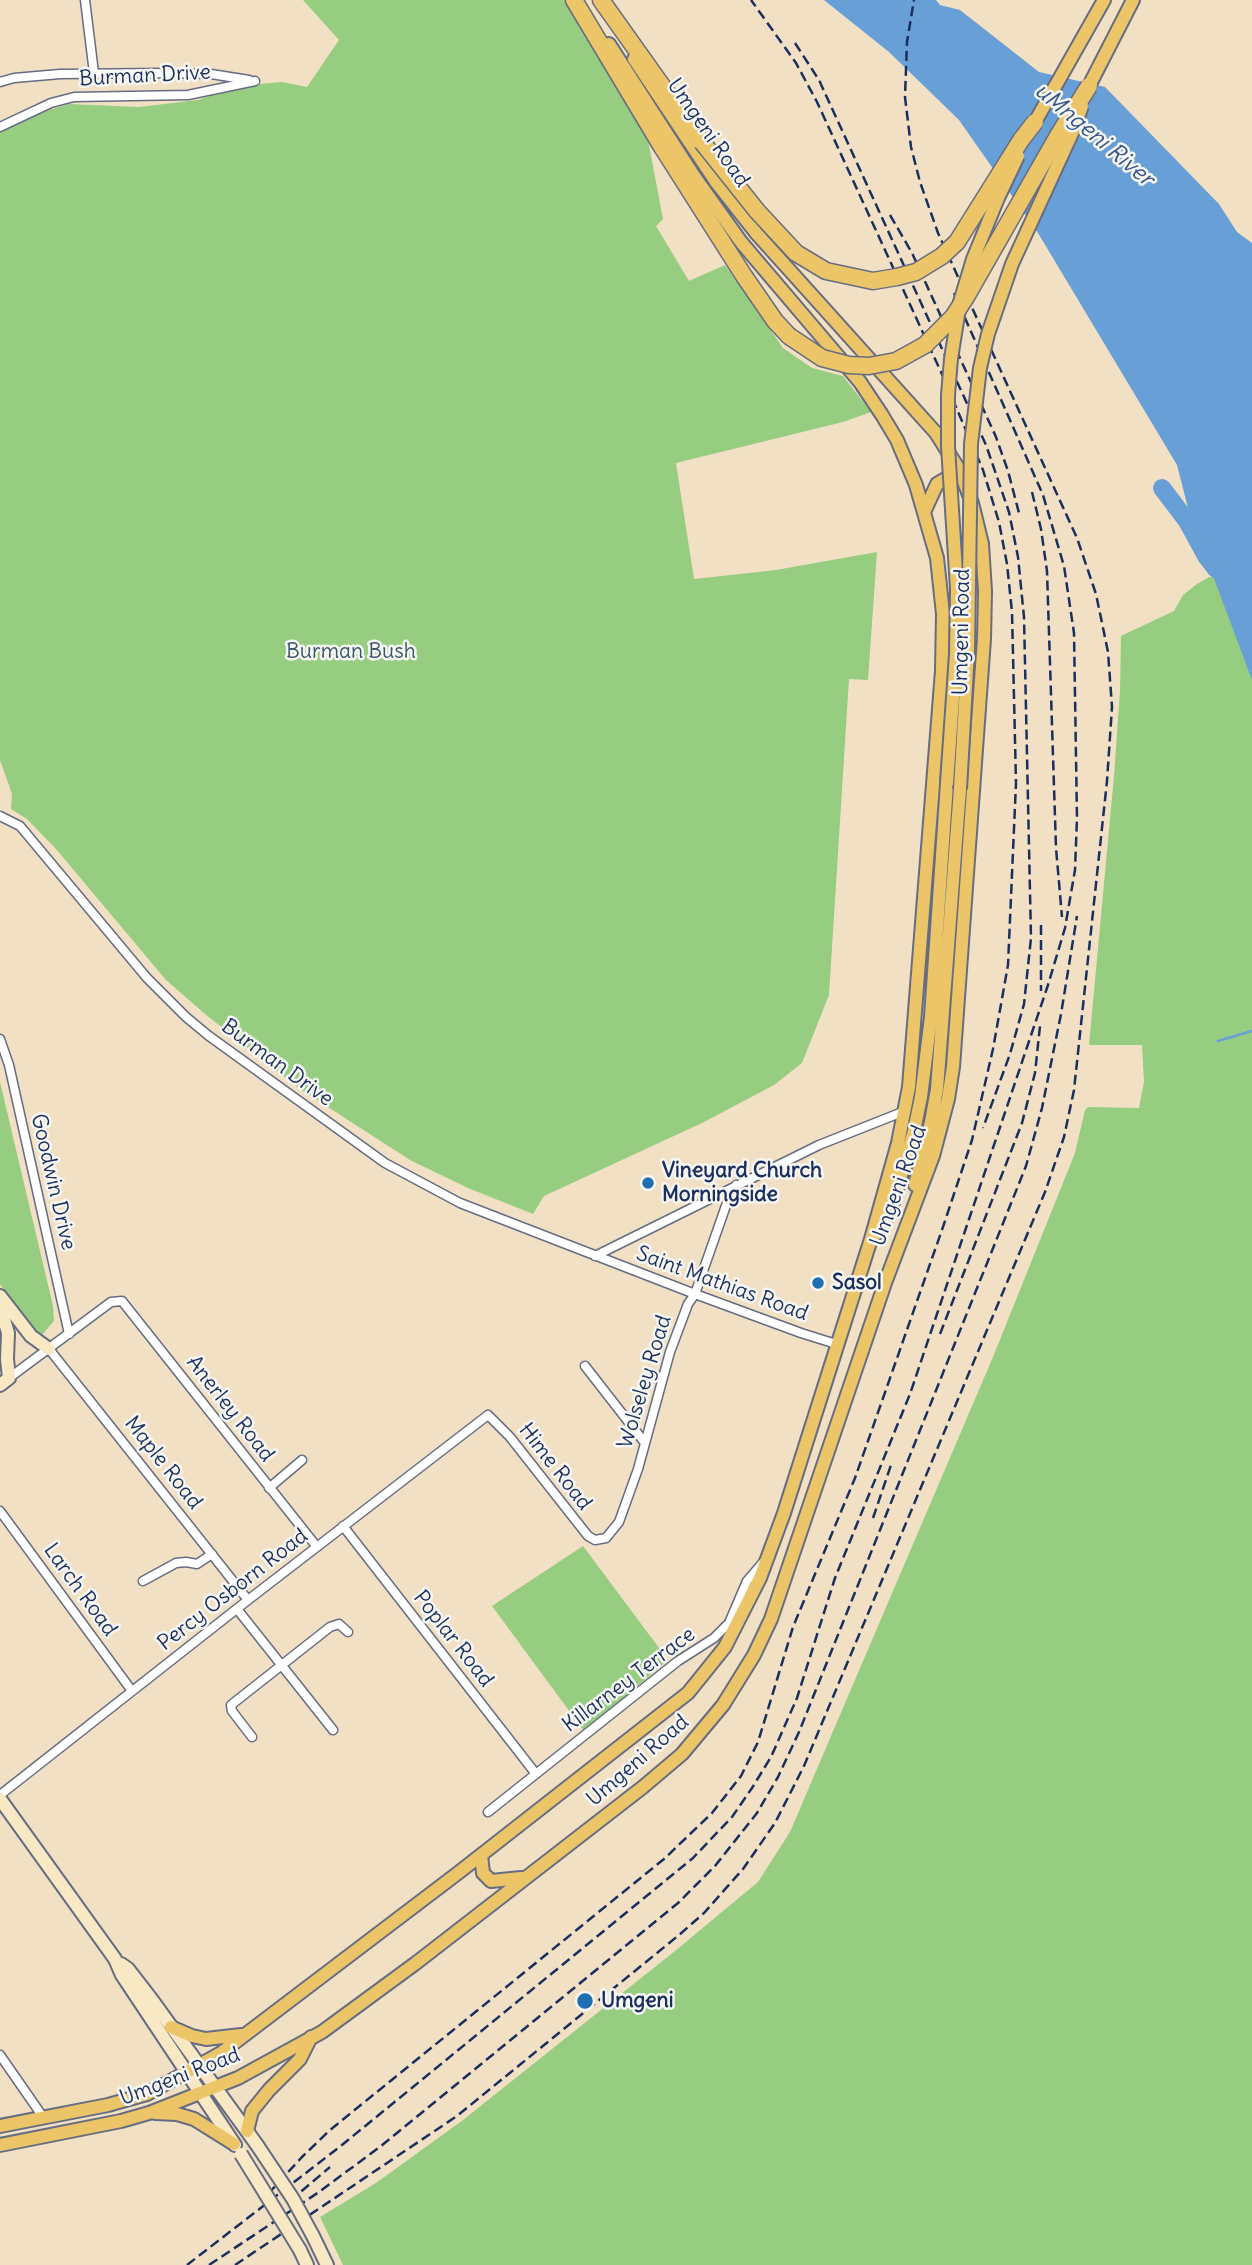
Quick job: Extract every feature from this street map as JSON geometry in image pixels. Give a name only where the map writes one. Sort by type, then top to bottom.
[{"type":"highway","points":[[576,0],[675,169],[775,321],[789,336],[811,352],[830,361],[849,365],[878,365],[916,352],[953,317],[1059,134],[1090,86]]},
{"type":"highway","points":[[598,0],[702,142],[766,221],[796,253],[826,271],[873,281],[916,271],[942,256],[957,242],[1035,121]]},
{"type":"main road","name":"Umgeni Road","points":[[0,2126],[147,2094],[198,2066],[248,2033],[688,1693],[725,1647],[742,1617],[768,1558],[871,1240],[909,1087],[935,778],[943,647],[941,582],[925,511],[897,440],[860,382],[741,242],[576,0]]},
{"type":"main road","name":"Umgeni Road","points":[[0,2145],[149,2113],[238,2078],[311,2038],[359,2007],[682,1754],[715,1716],[736,1685],[771,1619],[904,1229],[933,1156],[948,1099],[953,1067],[979,711],[985,591],[982,544],[972,503],[960,471],[949,452],[920,414],[757,234],[716,182],[598,0]]},
{"type":"main road","points":[[904,1229],[937,1089],[953,786],[957,602],[948,446],[948,395],[960,302],[973,259],[998,198],[1035,121],[1104,0]]},
{"type":"main road","points":[[871,1240],[890,1212],[910,1147],[921,1097],[968,651],[971,444],[980,369],[988,334],[1012,264],[1073,131],[1090,86],[1133,0]]},
{"type":"main road","points":[[925,511],[936,484],[960,471]]},
{"type":"main road","points":[[481,1855],[483,1873],[491,1881],[524,1877]]},
{"type":"main road","points":[[171,2027],[206,2039],[248,2033]]},
{"type":"main road","points":[[247,2131],[252,2111],[300,2059],[311,2038]]},
{"type":"main road","points":[[149,2113],[177,2114],[194,2119],[238,2149]]},
{"type":"street","points":[[85,0],[94,74]]},
{"type":"street","points":[[0,82],[34,75],[211,74],[214,91]]},
{"type":"street","name":"Burman Drive","points":[[0,127],[51,103],[74,97],[188,95],[256,80],[211,74]]},
{"type":"street","name":"Burman Drive","points":[[0,816],[20,826],[147,978],[209,1036],[399,1172],[460,1203],[596,1256]]},
{"type":"street","name":"Goodwin Drive","points":[[0,1039],[9,1065],[69,1334]]},
{"type":"street","points":[[596,1256],[819,1145],[905,1111]]},
{"type":"street","name":"Wolseley Road","points":[[595,1540],[606,1538],[619,1522],[645,1443],[670,1352],[688,1304],[695,1294],[729,1196],[736,1185]]},
{"type":"street","name":"Saint Mathias Road","points":[[596,1256],[836,1344]]},
{"type":"street","points":[[0,1296],[31,1336],[49,1349]]},
{"type":"street","name":"Anerley Road","points":[[69,1334],[111,1302],[120,1300],[125,1304],[317,1547]]},
{"type":"street","points":[[0,1306],[8,1333],[5,1382]]},
{"type":"street","points":[[5,1382],[69,1334]]},
{"type":"street","name":"Maple Road","points":[[49,1349],[248,1600]]},
{"type":"street","points":[[585,1366],[645,1443]]},
{"type":"street","name":"Percy Osborn Road","points":[[0,1797],[248,1600],[488,1415]]},
{"type":"street","name":"Hime Road","points":[[488,1415],[510,1437],[576,1524],[595,1540]]},
{"type":"street","points":[[270,1488],[302,1460]]},
{"type":"street","name":"Larch Road","points":[[0,1511],[132,1691]]},
{"type":"street","name":"Poplar Road","points":[[343,1526],[536,1774]]},
{"type":"street","points":[[143,1581],[176,1563],[197,1564],[212,1554]]},
{"type":"street","name":"Killarney Terrace","points":[[488,1812],[678,1661],[714,1638],[729,1623],[754,1570],[768,1558]]},
{"type":"street","points":[[237,1609],[333,1730]]},
{"type":"street","points":[[253,1737],[232,1711],[232,1705],[330,1627],[339,1624],[348,1632]]},
{"type":"street","points":[[0,1797],[115,1959],[122,1975],[238,2149],[307,2265]]},
{"type":"street","points":[[115,1959],[128,1969],[257,2145],[293,2199],[327,2265]]},
{"type":"street","points":[[0,2056],[43,2117]]},
{"type":"green space","name":"Burman Bush","points":[[303,0],[564,0],[648,140],[663,219],[656,226],[689,281],[725,265],[783,348],[812,368],[843,376],[871,412],[843,422],[676,463],[694,579],[776,570],[877,552],[868,680],[849,679],[829,995],[802,1063],[774,1085],[702,1123],[544,1196],[533,1214],[468,1188],[410,1160],[300,1089],[205,1014],[166,980],[56,849],[27,819],[11,809],[12,794],[0,760],[0,132],[43,112],[69,104],[139,107],[198,100],[249,85],[282,82],[307,87],[339,40]]},
{"type":"green space","points":[[1209,577],[1216,577],[1252,678],[1252,2265],[343,2265],[320,2217],[376,2183],[463,2120],[675,1951],[758,1882],[790,1832],[993,1357],[1075,1153],[1085,1110],[1088,1107],[1139,1108],[1144,1082],[1142,1045],[1089,1045],[1114,776],[1121,636],[1174,611],[1183,595]]},
{"type":"green space","points":[[0,1082],[53,1306],[54,1321],[42,1335],[33,1333],[0,1284]]},
{"type":"green space","points":[[583,1546],[668,1660],[584,1731],[492,1606]]},
{"type":"water","name":"uMngeni River","points":[[824,0],[936,0],[940,5],[960,10],[1039,72],[1105,87],[1219,204],[1237,232],[1252,243],[1252,680],[1189,512],[1177,465],[1038,233],[959,120],[889,52]]},
{"type":"waterway","points":[[1162,488],[1187,521],[1216,569]]},
{"type":"waterway","points":[[1218,1041],[1252,1031]]},
{"type":"railway","points":[[268,2194],[330,2130],[664,1859],[712,1813],[741,1776],[758,1742],[793,1627],[855,1478],[943,1227],[972,1140],[993,1049],[1008,965],[1016,783],[1012,612],[999,522],[983,470],[941,372],[817,102],[796,63],[751,0]]},
{"type":"railway","points":[[235,2265],[457,2116],[679,1935],[704,1913],[743,1869],[775,1823],[804,1766],[1045,1192],[1064,1137],[1074,1090],[1107,781],[1112,707],[1108,652],[1096,594],[1077,538],[938,233],[920,182],[911,147],[905,97],[907,42],[914,0]]},
{"type":"railway","points":[[795,43],[819,80],[986,445],[1009,512],[1018,557],[1024,617],[1031,938],[1024,1004],[1010,1054],[983,1128]]},
{"type":"railway","points":[[890,215],[912,253],[996,437],[1019,513]]},
{"type":"railway","points":[[187,2265],[342,2145],[693,1858],[732,1817],[752,1788],[771,1757],[797,1698],[835,1578],[910,1394],[1048,985],[1065,928],[1075,870],[1077,818],[1074,633],[1064,566],[1043,495],[954,293]]},
{"type":"railway","points":[[1032,492],[1047,571],[1056,848],[1062,917]]},
{"type":"railway","points":[[209,2265],[319,2192],[381,2146],[678,1903],[715,1866],[757,1813],[799,1732],[1026,1166],[1042,1108],[1077,916]]},
{"type":"railway","points":[[1041,925],[1041,991]]},
{"type":"railway","points":[[940,1334],[1022,1123],[1035,1073],[1040,1026]]},
{"type":"railway","points":[[873,1518],[891,1465]]},
{"type":"railway","points":[[290,2201],[330,2167]]},
{"type":"place","name":"Vineyard Church Morningside","points":[[648,1183]]},
{"type":"place","name":"Sasol","points":[[818,1283]]},
{"type":"place","name":"Umgeni","points":[[585,2001]]}]
